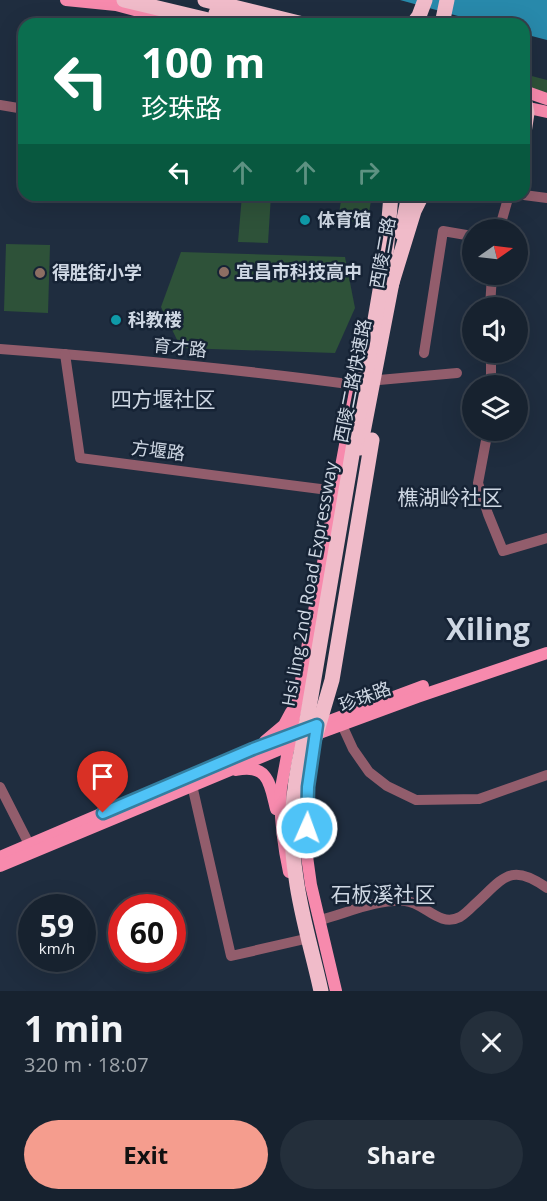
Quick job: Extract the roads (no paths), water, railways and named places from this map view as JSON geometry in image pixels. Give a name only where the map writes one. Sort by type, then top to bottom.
[{"type":"highway","points":[[124,0],[200,18]]},
{"type":"highway","points":[[165,0],[236,18]]},
{"type":"highway","points":[[205,0],[278,18]]},
{"type":"highway","points":[[418,18],[427,0]]},
{"type":"highway","points":[[426,18],[427,0]]},
{"type":"highway","points":[[443,18],[447,0]]},
{"type":"highway","points":[[143,4],[178,18]]},
{"type":"highway","name":"Hsi ling 2nd Road Expressway","points":[[319,991],[296,879],[292,831],[295,780],[386,255],[393,201]]},
{"type":"highway","points":[[390,289],[409,201]]},
{"type":"highway","points":[[390,289],[419,201]]},
{"type":"highway","name":"西陵二路快速路","points":[[307,765],[334,587],[390,289]]},
{"type":"highway","points":[[330,991],[307,894],[301,855],[301,809],[307,765],[332,680],[372,440],[383,358]]},
{"type":"main road","points":[[66,0],[116,5],[165,18]]},
{"type":"main road","points":[[193,0],[265,18]]},
{"type":"main road","points":[[530,93],[547,99]]},
{"type":"main road","points":[[530,107],[547,111]]},
{"type":"main road","name":"西陵二路","points":[[319,991],[283,843],[280,805],[289,740],[393,201]]},
{"type":"main road","name":"西陵二路","points":[[383,358],[409,201]]},
{"type":"main road","points":[[336,991],[311,885],[306,849],[308,787],[316,730],[380,380]]},
{"type":"main road","name":"珍珠路","points":[[0,866],[209,778],[289,740],[414,689],[547,646]]},
{"type":"main road","name":"珍珠路","points":[[316,730],[342,725],[547,653]]},
{"type":"main road","points":[[253,749],[284,725],[296,703]]},
{"type":"main road","name":"珍珠路","points":[[0,857],[253,749],[289,740]]},
{"type":"main road","points":[[209,778],[242,769],[255,770],[266,775],[272,790],[283,843]]},
{"type":"street","points":[[0,105],[18,108]]},
{"type":"street","points":[[530,196],[547,198]]},
{"type":"street","points":[[502,219],[507,201]]},
{"type":"street","points":[[424,353],[443,231],[462,234]]},
{"type":"street","name":"育才路","points":[[0,350],[288,376],[356,385]]},
{"type":"street","name":"方堰路","points":[[64,354],[80,458],[336,491]]},
{"type":"street","points":[[380,380],[458,373]]},
{"type":"street","points":[[486,441],[478,483],[503,551],[547,538]]},
{"type":"street","points":[[342,725],[353,749],[369,772],[387,786],[416,800],[479,799],[547,775]]},
{"type":"street","points":[[192,785],[231,956],[305,939]]},
{"type":"street","points":[[0,787],[29,844]]},
{"type":"street","points":[[320,920],[383,902],[408,901],[447,920],[460,917],[501,880],[518,873],[532,877],[547,888]]},
{"type":"water","points":[[400,0],[547,0],[547,40],[530,36],[530,18],[465,18]]},
{"type":"place","name":"体育馆","points":[[305,220]]},
{"type":"place","name":"宜昌市科技高中","points":[[224,272]]},
{"type":"place","name":"得胜街小学","points":[[40,273]]},
{"type":"place","name":"科教楼","points":[[116,320]]},
{"type":"district","name":"四方堰社区","points":[[163,400]]},
{"type":"district","name":"樵湖岭社区","points":[[450,498]]},
{"type":"district","name":"Xiling","points":[[488,630]]},
{"type":"district","name":"石板溪社区","points":[[383,895]]}]
